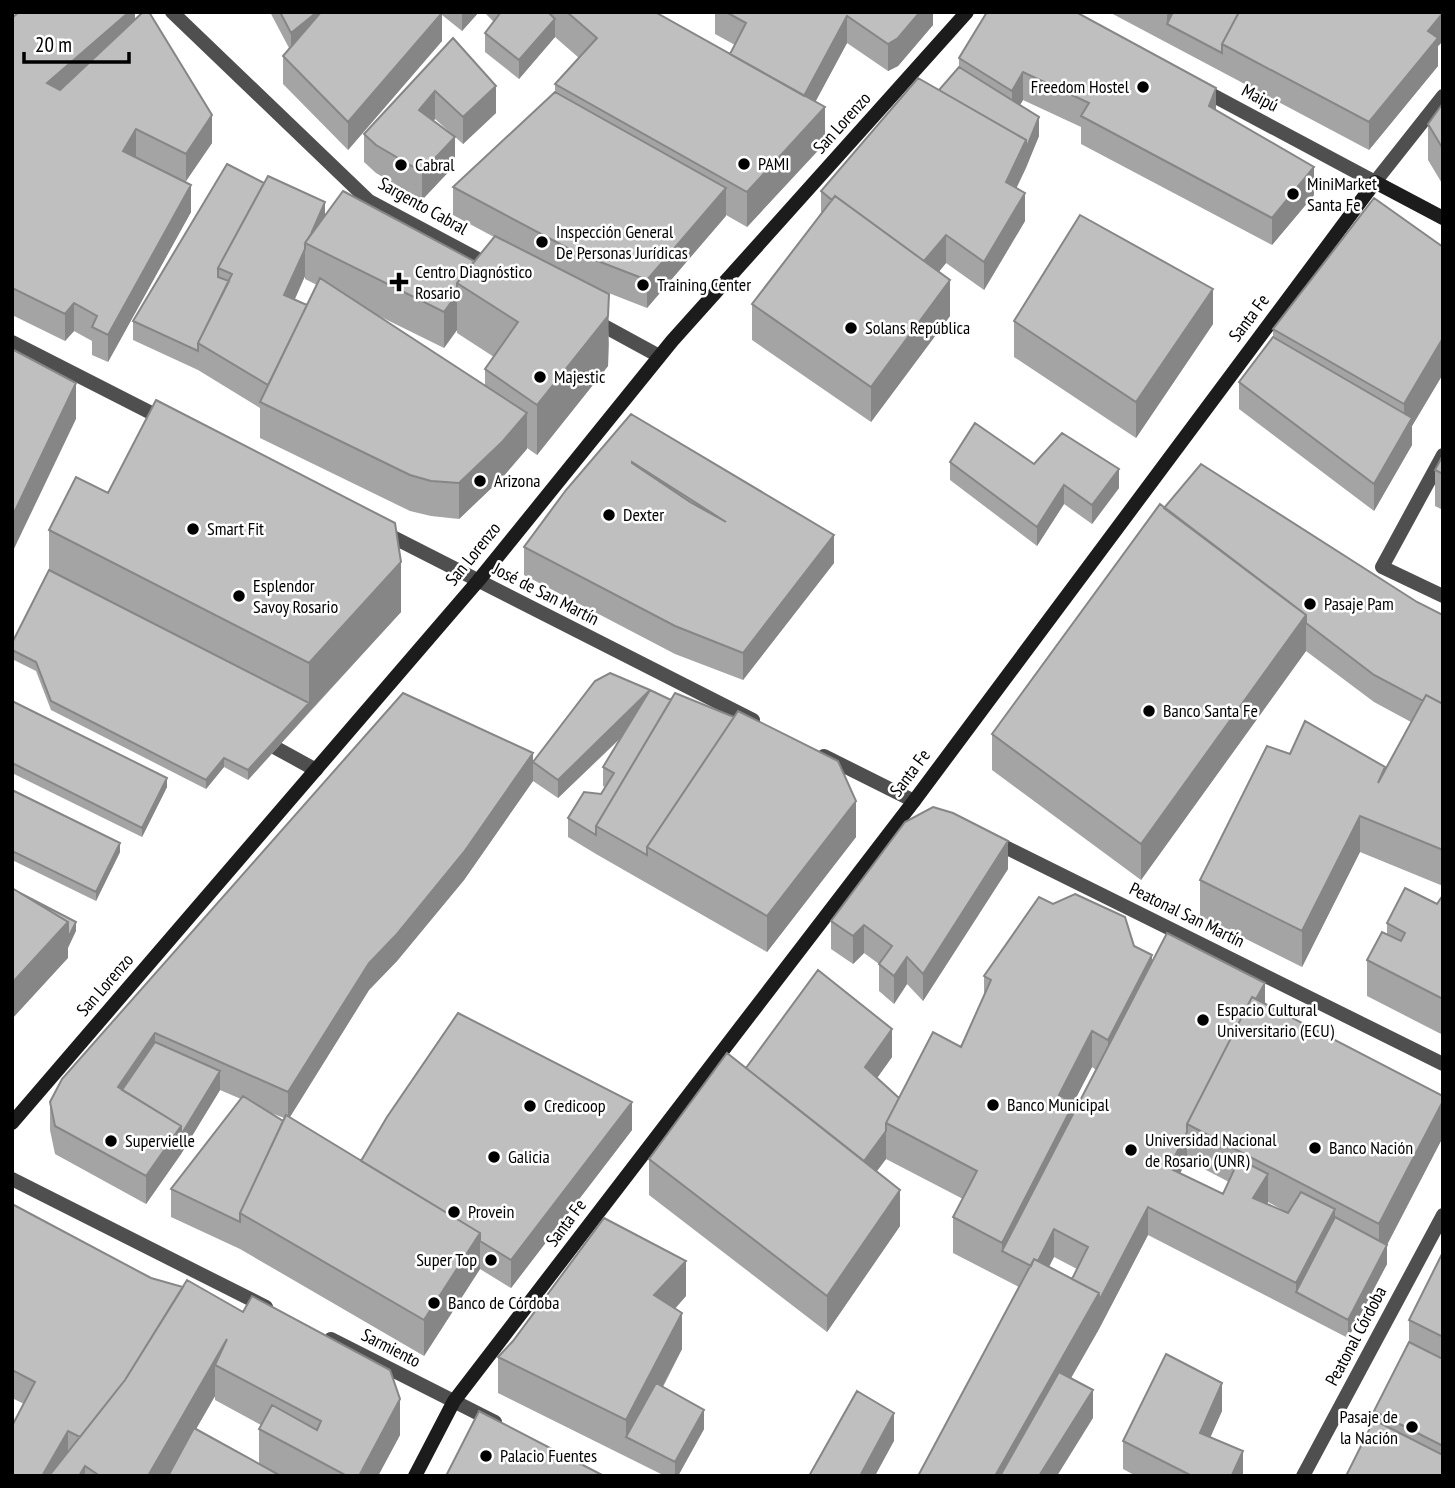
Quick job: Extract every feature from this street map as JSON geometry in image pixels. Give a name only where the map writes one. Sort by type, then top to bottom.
[{"type":"main road","name":"San Lorenzo","points":[[12,1123],[478,581],[659,356],[967,12]]},
{"type":"main road","name":"Maipú","points":[[1375,182],[1443,218]]},
{"type":"main road","name":"Santa Fe","points":[[415,1476],[454,1401],[920,804],[1375,182]]},
{"type":"street","name":"Sargento Cabral","points":[[172,12],[369,201],[502,272]]},
{"type":"street","name":"Maipú","points":[[1192,84],[1375,182]]},
{"type":"street","name":"Santa Fe","points":[[1375,182],[1443,96]]},
{"type":"street","points":[[575,310],[659,356]]},
{"type":"street","points":[[12,342],[182,429]]},
{"type":"street","points":[[1443,455],[1382,568],[1443,596]]},
{"type":"street","name":"José de San Martín","points":[[367,524],[764,725]]},
{"type":"street","points":[[276,748],[316,770]]},
{"type":"street","points":[[814,751],[920,804]]},
{"type":"street","name":"Peatonal San Martín","points":[[975,832],[1443,1064]]},
{"type":"street","points":[[12,1179],[282,1315]]},
{"type":"street","name":"Peatonal Córdoba","points":[[1303,1476],[1443,1215]]},
{"type":"street","name":"Sarmiento","points":[[319,1333],[503,1426]]},
{"type":"building","points":[[19,12],[129,12],[47,83],[60,90],[143,12],[149,12],[212,115],[186,154],[136,129],[123,151],[191,185],[108,335],[92,327],[97,316],[74,303],[65,314],[12,288],[12,18]]},
{"type":"building","points":[[280,12],[317,12],[291,33]]},
{"type":"building","points":[[321,12],[442,13],[348,122],[283,56]]},
{"type":"building","points":[[501,12],[548,12],[555,19],[519,60],[485,33]]},
{"type":"building","points":[[567,12],[655,12],[825,107],[747,192],[555,84],[597,38]]},
{"type":"building","points":[[726,12],[920,12],[898,38],[888,44],[847,16],[804,96],[730,54],[746,23]]},
{"type":"building","points":[[987,12],[1076,12],[1216,88],[1209,106],[1314,167],[1272,218],[1081,116],[1089,103],[1023,72],[1012,91],[959,58]]},
{"type":"building","points":[[1173,12],[1239,12],[1222,44],[1222,53],[1167,24]]},
{"type":"building","points":[[1239,12],[1443,13],[1428,31],[1438,38],[1369,122],[1222,44]]},
{"type":"building","points":[[453,38],[496,86],[463,117],[435,91],[419,110],[455,137],[422,172],[376,145],[364,134]]},
{"type":"building","points":[[959,67],[1039,117],[1026,149],[1026,140],[939,90]]},
{"type":"building","points":[[918,78],[1026,140],[1006,182],[1025,193],[984,262],[946,235],[924,261],[835,196],[832,200],[821,191]]},
{"type":"building","points":[[555,92],[726,188],[647,280],[577,253],[453,187]]},
{"type":"building","points":[[1443,103],[1443,149],[1428,124]]},
{"type":"building","points":[[227,164],[264,183],[218,268],[218,277],[229,281],[198,343],[198,351],[133,321]]},
{"type":"building","points":[[268,176],[325,202],[284,295],[307,305],[268,385],[198,343],[232,274],[218,268]]},
{"type":"building","points":[[343,191],[474,261],[457,283],[457,294],[444,312],[305,243]]},
{"type":"building","name":"Solans República","points":[[835,196],[950,280],[871,387],[752,304]]},
{"type":"building","points":[[1374,198],[1443,247],[1443,338],[1404,404],[1273,329]]},
{"type":"building","points":[[1080,215],[1213,289],[1136,402],[1014,321]]},
{"type":"building","points":[[495,236],[609,294],[608,316],[537,405],[485,369],[518,322],[457,283]]},
{"type":"building","points":[[320,278],[527,413],[502,442],[459,483],[431,481],[410,475],[260,402]]},
{"type":"building","points":[[1273,337],[1412,418],[1374,484],[1239,382]]},
{"type":"building","points":[[12,349],[76,383],[12,517]]},
{"type":"building","name":"Esplendor Savoy Rosario","points":[[156,400],[395,523],[401,562],[309,663],[49,530],[76,477],[108,493]]},
{"type":"building","points":[[631,414],[834,535],[743,653],[675,626],[524,547],[566,490]],"holes":[[[632,462],[726,522],[690,502]]]},
{"type":"building","points":[[975,423],[1034,464],[1062,433],[1119,469],[1092,505],[1064,485],[1037,527],[950,462]]},
{"type":"building","points":[[1443,455],[1443,474],[1435,470]]},
{"type":"building","name":"Pasaje Pam","points":[[1201,464],[1417,602],[1443,615],[1443,704],[1426,695],[1423,701],[1374,675],[1306,623],[1306,615],[1164,508]]},
{"type":"building","name":"Banco Santa Fe","points":[[1160,504],[1306,615],[1141,844],[992,734]]},
{"type":"building","points":[[49,570],[309,703],[248,770],[224,758],[206,780],[51,701],[36,662],[12,650],[12,643]]},
{"type":"building","points":[[610,673],[650,690],[558,780],[533,762],[595,681]]},
{"type":"building","points":[[650,690],[671,700],[596,826],[596,835],[568,818],[584,792],[601,794],[614,773],[603,767]]},
{"type":"building","points":[[403,693],[533,753],[464,852],[397,934],[369,963],[288,1092],[155,1033],[118,1087],[181,1126],[146,1176],[55,1126],[50,1102],[62,1079]]},
{"type":"building","points":[[675,693],[734,717],[647,847],[647,855],[596,826]]},
{"type":"building","points":[[1426,695],[1443,704],[1443,850],[1360,816],[1302,931],[1200,880],[1267,746],[1290,754],[1305,721],[1385,767],[1378,783]]},
{"type":"building","points":[[12,701],[167,778],[142,828],[12,763]]},
{"type":"building","points":[[738,711],[838,761],[856,801],[767,916],[647,847]]},
{"type":"building","points":[[12,790],[120,843],[96,892],[12,851]]},
{"type":"building","points":[[933,807],[953,813],[1008,841],[923,974],[907,957],[894,976],[879,964],[892,946],[864,925],[853,936],[831,921],[905,822]]},
{"type":"building","points":[[12,888],[68,922],[12,983]]},
{"type":"building","points":[[1405,888],[1437,904],[1443,895],[1443,999],[1367,960],[1382,932],[1401,941],[1405,933],[1387,923]]},
{"type":"building","points":[[20,893],[76,922],[68,938],[68,922]]},
{"type":"building","name":"Banco Municipal","points":[[1075,894],[1125,917],[1134,946],[1152,955],[1108,1040],[1092,1031],[1059,1095],[1074,1103],[1002,1243],[953,1217],[977,1171],[886,1123],[933,1032],[961,1047],[991,980],[984,976],[1039,897],[1053,904]]},
{"type":"building","name":"Universidad Nacional de Rosario (UNR)","points":[[1167,933],[1265,983],[1256,999],[1252,997],[1187,1124],[1187,1132],[1169,1168],[1223,1194],[1239,1159],[1268,1174],[1253,1198],[1288,1213],[1301,1192],[1335,1209],[1296,1283],[1148,1207],[1099,1301],[1099,1293],[1072,1279],[1088,1247],[1054,1229],[1038,1261],[1034,1259],[1031,1266],[1002,1251]]},
{"type":"building","points":[[818,970],[892,1029],[865,1067],[899,1098],[886,1123],[886,1131],[864,1161],[746,1068]]},
{"type":"building","name":"Banco Nación","points":[[1252,997],[1443,1096],[1443,1101],[1379,1224],[1187,1124]]},
{"type":"building","points":[[458,1013],[632,1102],[511,1260],[480,1241],[480,1233],[361,1161],[387,1117]]},
{"type":"building","points":[[155,1042],[220,1071],[181,1135],[181,1126],[122,1090]]},
{"type":"building","points":[[727,1053],[900,1190],[827,1296],[649,1159]]},
{"type":"building","points":[[243,1096],[283,1121],[240,1213],[240,1222],[171,1189]]},
{"type":"building","points":[[286,1115],[480,1233],[424,1320],[240,1213]]},
{"type":"building","points":[[12,1204],[151,1278],[183,1287],[125,1380],[80,1437],[68,1431],[42,1476],[12,1476],[12,1426],[35,1382],[12,1370]]},
{"type":"building","points":[[1335,1217],[1387,1245],[1348,1320],[1296,1292]]},
{"type":"building","points":[[604,1218],[686,1261],[654,1295],[682,1313],[626,1420],[498,1357],[513,1341]]},
{"type":"building","points":[[1443,1252],[1443,1337],[1409,1320]]},
{"type":"building","points":[[1034,1259],[1099,1293],[995,1476],[918,1476]]},
{"type":"building","points":[[187,1280],[243,1312],[252,1296],[390,1370],[400,1399],[359,1476],[347,1476],[259,1429],[272,1405],[317,1430],[321,1421],[215,1365],[227,1339],[148,1476],[100,1476],[85,1466],[79,1476],[49,1476],[125,1380]]},
{"type":"building","name":"Pasaje de la Nación","points":[[1409,1342],[1443,1359],[1443,1446],[1374,1411]]},
{"type":"building","points":[[1166,1354],[1222,1383],[1200,1433],[1243,1451],[1232,1475],[1235,1476],[1192,1476],[1123,1441]]},
{"type":"building","points":[[1059,1372],[1093,1390],[1039,1476],[1000,1476]]},
{"type":"building","points":[[656,1383],[704,1410],[675,1462],[626,1437]]},
{"type":"building","points":[[857,1391],[894,1413],[860,1476],[809,1476]]},
{"type":"building","points":[[479,1411],[604,1476],[446,1476]]},
{"type":"building","points":[[1374,1420],[1443,1455],[1443,1476],[1346,1476]]},
{"type":"building","points":[[194,1428],[281,1476],[168,1476]]},
{"type":"place","name":"Freedom Hostel","points":[[1143,87]]},
{"type":"place","name":"PAMI","points":[[744,164]]},
{"type":"place","name":"Cabral","points":[[401,165]]},
{"type":"place","name":"MiniMarket Santa Fe","points":[[1293,194]]},
{"type":"place","name":"Inspección General De Personas Jurídicas","points":[[542,242]]},
{"type":"place","name":"Centro Diagnóstico Rosario","points":[[399,282]]},
{"type":"place","name":"Training Center","points":[[643,285]]},
{"type":"place","name":"Solans República","points":[[851,328]]},
{"type":"place","name":"Majestic","points":[[540,377]]},
{"type":"place","name":"Arizona","points":[[480,481]]},
{"type":"place","name":"Dexter","points":[[609,515]]},
{"type":"place","name":"Smart Fit","points":[[193,529]]},
{"type":"place","name":"Esplendor Savoy Rosario","points":[[239,596]]},
{"type":"place","name":"Pasaje Pam","points":[[1310,604]]},
{"type":"place","name":"Banco Santa Fe","points":[[1149,711]]},
{"type":"place","name":"Espacio Cultural Universitario (ECU)","points":[[1203,1020]]},
{"type":"place","name":"Banco Municipal","points":[[993,1105]]},
{"type":"place","name":"Credicoop","points":[[530,1106]]},
{"type":"place","name":"Supervielle","points":[[111,1141]]},
{"type":"place","name":"Banco Nación","points":[[1315,1148]]},
{"type":"place","name":"Universidad Nacional de Rosario (UNR)","points":[[1131,1150]]},
{"type":"place","name":"Galicia","points":[[494,1157]]},
{"type":"place","name":"Provein","points":[[454,1212]]},
{"type":"place","name":"Super Top","points":[[491,1260]]},
{"type":"place","name":"Banco de Córdoba","points":[[434,1303]]},
{"type":"place","name":"Pasaje de la Nación","points":[[1412,1427]]},
{"type":"place","name":"Palacio Fuentes","points":[[486,1456]]}]
